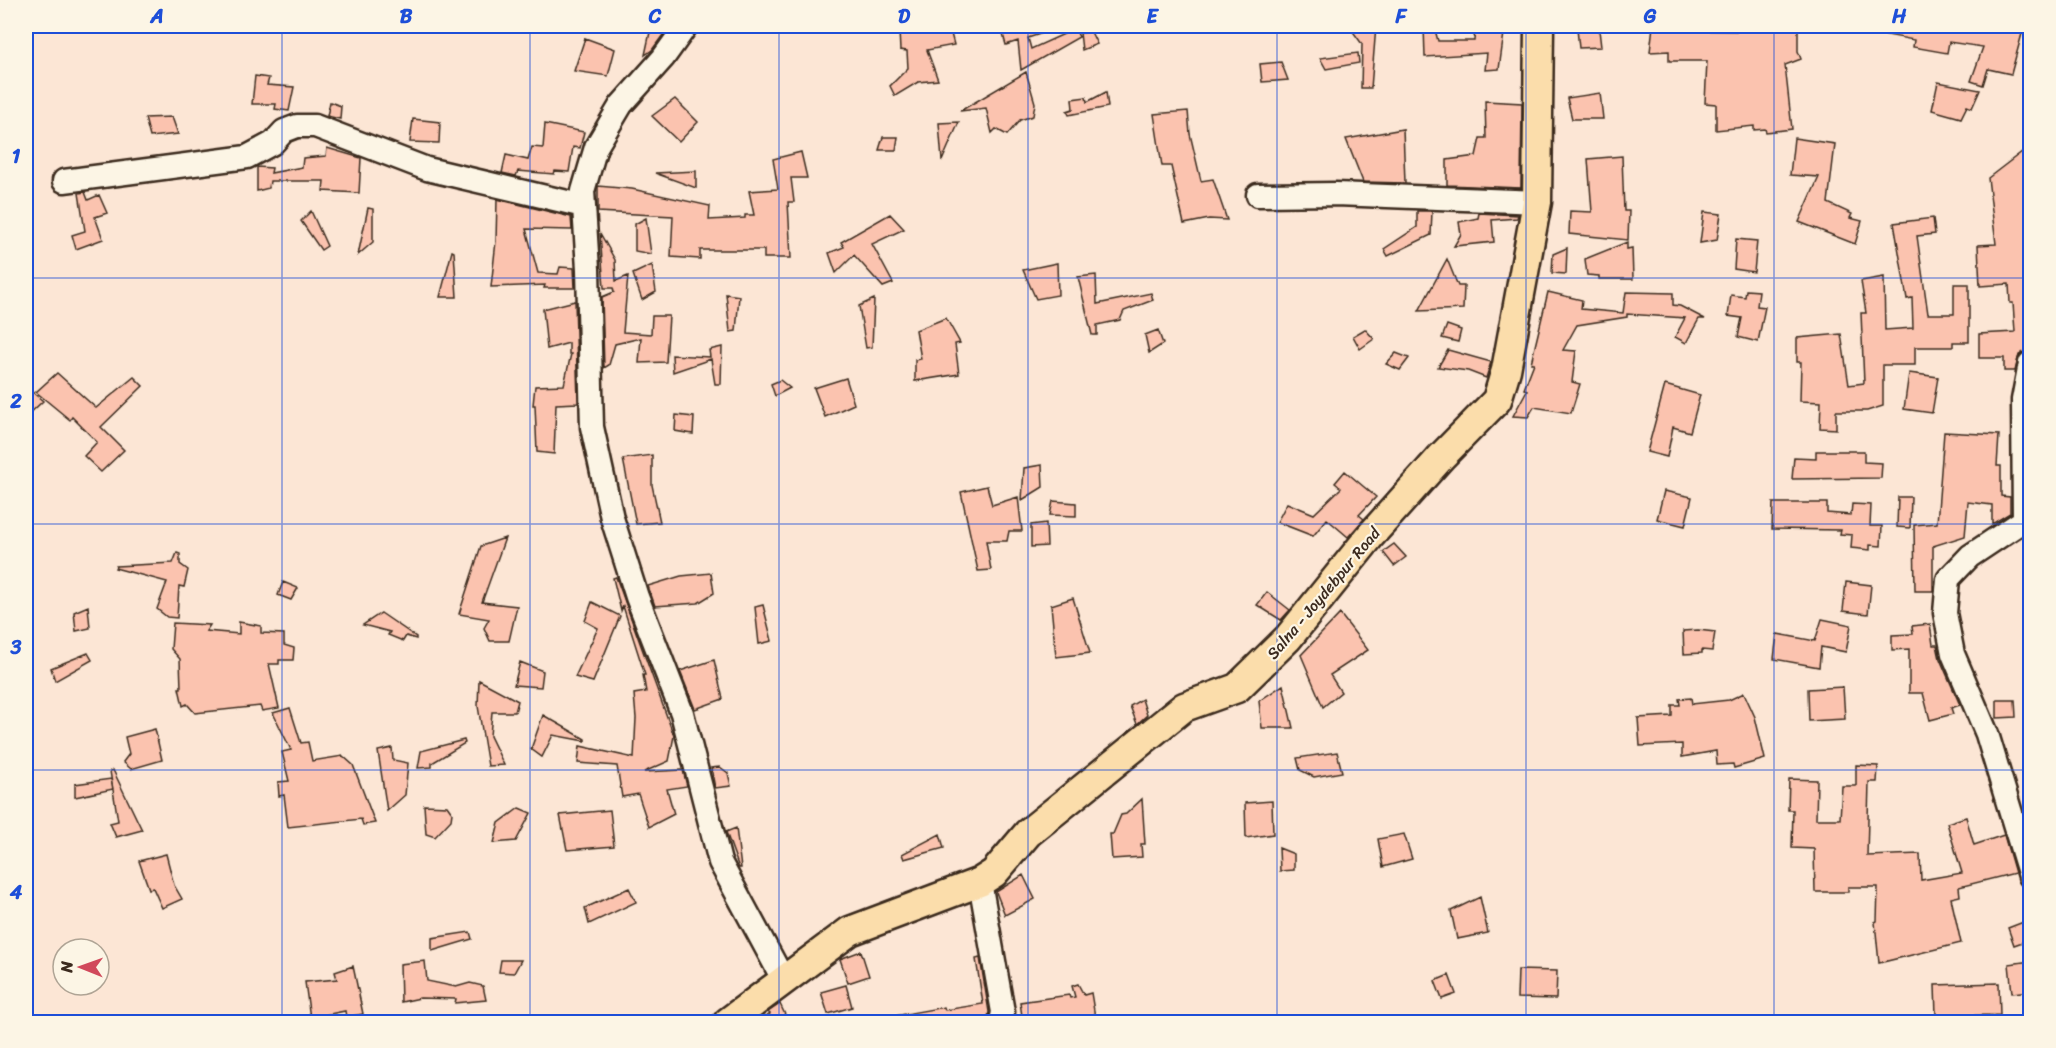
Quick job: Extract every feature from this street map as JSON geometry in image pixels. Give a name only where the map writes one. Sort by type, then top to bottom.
[{"type":"main road","name":"Salna - Joydebpur Road","points":[[728,1023],[850,931],[980,882],[993,873],[1028,833],[1185,707],[1237,688],[1288,638],[1379,526],[1441,457],[1497,400],[1506,370],[1537,202],[1539,26]]},
{"type":"street","points":[[686,26],[663,58],[621,105],[596,147],[583,191],[592,427],[612,518],[637,597],[682,713],[720,862],[784,981]]},
{"type":"street","points":[[64,181],[248,157],[273,144],[284,131],[297,126],[315,126],[428,169],[584,206]]},
{"type":"street","points":[[1258,195],[1336,194],[1537,202]]},
{"type":"street","points":[[2031,363],[2023,400],[2024,520],[1970,556],[1948,579],[1945,613],[1953,654],[1988,734],[2031,876]]},
{"type":"street","points":[[980,882],[1003,1012],[1001,1023]]},
{"type":"building","points":[[659,26],[668,28],[652,50],[645,55],[650,32]]},
{"type":"building","points":[[949,26],[954,45],[927,50],[938,80],[918,82],[895,96],[890,86],[908,68],[907,51],[900,50],[899,31],[933,31]]},
{"type":"building","points":[[1017,26],[1048,26],[1049,31],[1028,38],[1031,49],[1075,29],[1079,37],[1021,70],[1018,41],[1006,45],[1002,31],[1017,29]]},
{"type":"building","points":[[1349,26],[1376,26],[1371,88],[1361,88],[1362,44]]},
{"type":"building","points":[[1424,26],[1434,26],[1438,41],[1474,41],[1475,26],[1505,26],[1499,69],[1485,70],[1487,53],[1425,57]]},
{"type":"building","points":[[1653,26],[1678,26],[1677,30],[1743,31],[1772,29],[1772,26],[1798,26],[1798,51],[1801,59],[1785,65],[1792,129],[1766,132],[1765,129],[1754,130],[1754,126],[1716,130],[1716,104],[1705,103],[1707,61],[1669,61],[1669,51],[1650,52]]},
{"type":"building","points":[[1871,26],[2005,26],[2023,30],[2011,74],[1988,69],[1983,85],[1971,81],[1983,47],[1949,42],[1947,53],[1913,47],[1914,40],[1871,32]]},
{"type":"building","points":[[1577,29],[1599,30],[1601,47],[1579,48]]},
{"type":"building","points":[[1091,32],[1097,44],[1082,50],[1080,33]]},
{"type":"building","points":[[585,38],[615,49],[608,76],[574,71]]},
{"type":"building","points":[[1358,53],[1359,63],[1326,69],[1320,58]]},
{"type":"building","points":[[1281,62],[1288,80],[1262,82],[1260,64]]},
{"type":"building","points":[[1026,72],[1035,103],[1033,116],[1020,120],[1007,135],[996,129],[992,133],[986,108],[960,111]]},
{"type":"building","points":[[255,76],[269,78],[267,85],[294,87],[289,111],[275,109],[276,104],[252,104]]},
{"type":"building","points":[[1938,82],[1980,90],[1972,108],[1967,106],[1961,118],[1932,110]]},
{"type":"building","points":[[1106,92],[1108,107],[1069,115],[1067,111],[1073,109],[1072,99],[1086,97],[1087,102]]},
{"type":"building","points":[[1600,93],[1603,119],[1572,119],[1567,98]]},
{"type":"building","points":[[675,99],[698,122],[679,142],[652,116]]},
{"type":"building","points":[[1485,101],[1522,103],[1521,188],[1447,185],[1447,160],[1476,156],[1480,138],[1486,138]]},
{"type":"building","points":[[330,102],[341,106],[340,119],[327,116]]},
{"type":"building","points":[[1188,111],[1190,134],[1201,181],[1213,179],[1227,220],[1209,219],[1184,224],[1171,166],[1162,166],[1154,114]]},
{"type":"building","points":[[172,117],[178,134],[150,137],[145,118]]},
{"type":"building","points":[[413,119],[440,122],[439,143],[410,142]]},
{"type":"building","points":[[959,122],[942,161],[939,123]]},
{"type":"building","points":[[545,124],[584,132],[580,148],[573,147],[569,172],[555,171],[554,174],[518,171],[516,176],[502,173],[506,155],[528,160],[532,147],[543,148]]},
{"type":"building","points":[[1403,129],[1405,183],[1363,182],[1346,139]]},
{"type":"building","points":[[883,137],[898,137],[896,150],[879,150]]},
{"type":"building","points":[[1794,138],[1835,144],[1828,203],[1852,214],[1850,218],[1862,221],[1855,244],[1799,222],[1819,177],[1790,175]]},
{"type":"building","points":[[2031,145],[2031,350],[2019,355],[2015,371],[2004,371],[2004,358],[1979,358],[1979,334],[2015,332],[2013,303],[2010,303],[2009,284],[1980,286],[1978,245],[1996,244],[1988,178]]},
{"type":"building","points":[[327,148],[361,158],[359,193],[323,191],[324,181],[270,181],[269,188],[257,191],[257,167],[272,168],[271,173],[302,167],[303,158],[326,156]]},
{"type":"building","points":[[801,152],[807,178],[791,178],[794,202],[788,202],[791,258],[764,258],[764,250],[700,250],[700,259],[671,257],[673,216],[598,212],[598,186],[632,189],[710,206],[709,220],[745,218],[745,215],[754,215],[749,191],[778,189],[773,159]]},
{"type":"building","points":[[1622,156],[1624,211],[1629,211],[1628,240],[1569,234],[1570,211],[1592,212],[1588,159]]},
{"type":"building","points":[[696,171],[696,188],[655,173]]},
{"type":"building","points":[[85,192],[88,200],[99,195],[107,213],[95,217],[103,239],[76,249],[72,235],[85,231],[79,193]]},
{"type":"building","points":[[497,199],[571,217],[572,230],[526,229],[538,273],[558,274],[560,267],[574,268],[575,288],[544,288],[545,285],[491,287],[496,241]]},
{"type":"building","points":[[368,208],[373,209],[373,242],[358,255]]},
{"type":"building","points":[[311,211],[327,246],[321,250],[301,221]]},
{"type":"building","points":[[1417,211],[1432,211],[1431,235],[1388,256],[1384,249],[1417,227]]},
{"type":"building","points":[[1704,212],[1721,214],[1717,240],[1700,243]]},
{"type":"building","points":[[1479,213],[1518,215],[1517,218],[1492,220],[1494,242],[1454,246],[1461,234],[1459,222],[1478,218]]},
{"type":"building","points":[[890,214],[904,229],[872,244],[893,283],[883,287],[854,255],[836,273],[829,253],[844,247],[841,242]]},
{"type":"building","points":[[646,218],[651,254],[635,251],[635,224]]},
{"type":"building","points":[[1933,218],[1935,234],[1917,236],[1928,314],[1954,314],[1954,284],[1969,284],[1969,342],[1953,342],[1953,347],[1915,347],[1915,365],[1883,365],[1883,406],[1867,411],[1836,411],[1836,429],[1820,428],[1821,402],[1800,401],[1801,362],[1797,362],[1797,338],[1841,334],[1849,385],[1864,383],[1861,313],[1866,313],[1861,281],[1884,277],[1885,330],[1913,328],[1912,298],[1907,299],[1894,223]]},
{"type":"building","points":[[600,233],[615,260],[616,281],[628,276],[623,332],[651,334],[652,316],[669,316],[666,362],[639,363],[641,338],[615,344],[609,365],[604,368],[602,297],[614,292],[613,288],[604,288]]},
{"type":"building","points":[[1736,239],[1757,241],[1754,272],[1734,269]]},
{"type":"building","points":[[1627,242],[1627,249],[1632,248],[1633,279],[1599,279],[1599,276],[1587,275],[1585,259]]},
{"type":"building","points":[[1567,248],[1566,274],[1552,273],[1553,254]]},
{"type":"building","points":[[452,251],[454,252],[457,297],[440,297]]},
{"type":"building","points":[[1447,259],[1458,286],[1464,286],[1463,309],[1419,311]]},
{"type":"building","points":[[1057,263],[1058,295],[1036,299],[1023,270]]},
{"type":"building","points":[[652,265],[656,292],[642,300],[633,274]]},
{"type":"building","points":[[1096,275],[1097,304],[1151,293],[1153,300],[1124,311],[1120,320],[1097,325],[1097,335],[1092,335],[1078,277]]},
{"type":"building","points":[[1746,290],[1759,291],[1757,306],[1765,307],[1758,342],[1738,337],[1742,318],[1728,316],[1731,295],[1745,297]]},
{"type":"building","points":[[1548,292],[1582,300],[1581,309],[1623,313],[1626,292],[1673,293],[1673,305],[1680,306],[1705,319],[1699,319],[1686,343],[1675,337],[1685,318],[1627,314],[1627,317],[1577,325],[1563,350],[1576,351],[1572,382],[1580,384],[1571,413],[1534,407],[1528,417],[1513,416],[1527,390],[1524,389],[1534,363],[1531,363]]},
{"type":"building","points":[[726,294],[739,296],[736,331],[730,332]]},
{"type":"building","points":[[874,299],[872,347],[866,348],[859,306]]},
{"type":"building","points":[[575,301],[578,403],[556,404],[554,454],[537,452],[535,405],[533,405],[535,386],[564,385],[571,354],[569,354],[569,343],[547,349],[543,309]]},
{"type":"building","points":[[946,318],[960,343],[955,344],[959,374],[915,381],[915,360],[921,359],[916,330]]},
{"type":"building","points":[[1447,325],[1461,330],[1458,342],[1442,338]]},
{"type":"building","points":[[1365,329],[1374,339],[1360,349],[1353,336]]},
{"type":"building","points":[[1158,330],[1163,344],[1149,353],[1145,335]]},
{"type":"building","points":[[722,347],[721,384],[715,384],[711,359],[673,372],[672,355],[710,357],[709,350]]},
{"type":"building","points":[[1448,350],[1491,362],[1486,378],[1468,371],[1438,367]]},
{"type":"building","points":[[1396,353],[1409,358],[1400,370],[1386,364]]},
{"type":"building","points":[[57,373],[96,408],[134,377],[143,386],[101,427],[124,450],[101,472],[84,456],[97,442],[72,417],[70,420],[36,392]]},
{"type":"building","points":[[1909,373],[1938,377],[1932,413],[1904,409]]},
{"type":"building","points":[[846,378],[854,404],[825,417],[814,388]]},
{"type":"building","points":[[780,380],[790,388],[775,396],[771,384]]},
{"type":"building","points":[[1665,385],[1700,395],[1690,432],[1673,427],[1667,457],[1647,452]]},
{"type":"building","points":[[26,387],[43,401],[26,417]]},
{"type":"building","points":[[676,415],[694,417],[693,434],[675,431]]},
{"type":"building","points":[[1944,432],[1999,435],[1997,466],[2001,466],[2001,496],[2010,497],[2010,513],[1992,524],[1992,505],[1968,502],[1965,536],[1933,546],[1933,591],[1915,591],[1914,525],[1937,523]]},
{"type":"building","points":[[1816,451],[1864,451],[1864,462],[1882,463],[1881,478],[1792,479],[1794,457],[1816,458]]},
{"type":"building","points":[[652,455],[652,485],[660,522],[636,524],[623,459]]},
{"type":"building","points":[[1042,465],[1043,487],[1022,500],[1024,468]]},
{"type":"building","points":[[1345,471],[1376,497],[1359,515],[1364,519],[1348,537],[1327,519],[1313,536],[1277,522],[1287,503],[1314,514],[1341,488],[1335,483]]},
{"type":"building","points":[[987,486],[992,505],[1018,497],[1022,531],[1009,531],[1007,541],[986,541],[991,570],[978,571],[961,492]]},
{"type":"building","points":[[1664,491],[1692,497],[1685,526],[1657,519]]},
{"type":"building","points":[[1898,497],[1911,497],[1910,528],[1897,527]]},
{"type":"building","points":[[1053,501],[1076,503],[1076,516],[1050,515]]},
{"type":"building","points":[[1773,503],[1827,503],[1827,513],[1851,515],[1852,504],[1871,505],[1870,526],[1882,526],[1881,546],[1870,545],[1870,550],[1851,548],[1852,535],[1840,534],[1841,530],[1772,529]]},
{"type":"building","points":[[1046,523],[1047,546],[1031,547],[1031,525]]},
{"type":"building","points":[[505,538],[482,602],[517,606],[509,641],[490,641],[484,628],[489,619],[459,614],[481,546]]},
{"type":"building","points":[[1394,544],[1406,557],[1394,566],[1383,552]]},
{"type":"building","points":[[177,553],[180,554],[180,564],[188,570],[184,587],[179,586],[177,618],[167,617],[157,609],[167,582],[115,568],[116,566],[173,563]]},
{"type":"building","points":[[711,573],[714,593],[698,603],[655,606],[648,586],[681,576]]},
{"type":"building","points":[[616,577],[674,736],[669,761],[644,772],[683,770],[687,786],[667,789],[674,814],[649,827],[638,794],[622,797],[617,766],[578,763],[580,746],[634,758],[636,718],[634,694],[646,692],[643,675],[645,675],[623,606],[621,611],[613,578]]},
{"type":"building","points":[[283,582],[298,588],[291,600],[278,595]]},
{"type":"building","points":[[1846,582],[1871,585],[1868,614],[1843,611]]},
{"type":"building","points":[[1267,592],[1290,610],[1281,620],[1257,605]]},
{"type":"building","points":[[1073,598],[1090,653],[1056,657],[1051,605]]},
{"type":"building","points":[[592,602],[620,616],[593,682],[575,677],[598,628],[585,621]]},
{"type":"building","points":[[763,605],[772,641],[759,644],[755,607]]},
{"type":"building","points":[[88,606],[90,628],[76,631],[74,612]]},
{"type":"building","points":[[381,613],[416,639],[406,636],[403,641],[388,635],[390,632],[363,625]]},
{"type":"building","points":[[1340,614],[1368,650],[1330,675],[1341,692],[1323,707],[1301,655]]},
{"type":"building","points":[[1822,619],[1851,625],[1846,652],[1821,647],[1819,667],[1774,659],[1777,634],[1815,641]]},
{"type":"building","points":[[239,622],[261,626],[261,633],[284,634],[284,645],[294,648],[293,660],[279,660],[279,664],[269,664],[279,708],[262,711],[260,706],[195,713],[187,704],[183,706],[179,688],[181,688],[180,659],[171,649],[173,623],[210,625],[206,631],[239,634]]},
{"type":"building","points":[[1930,624],[1933,645],[1937,645],[1940,659],[1960,705],[1951,708],[1953,714],[1930,720],[1923,693],[1909,693],[1909,649],[1892,650],[1892,635],[1913,634],[1912,626]]},
{"type":"building","points":[[1683,631],[1715,632],[1712,651],[1702,650],[1702,653],[1684,654]]},
{"type":"building","points":[[88,653],[92,660],[55,681],[51,668]]},
{"type":"building","points":[[714,660],[723,699],[695,709],[680,671]]},
{"type":"building","points":[[520,662],[543,671],[541,687],[514,685]]},
{"type":"building","points":[[479,680],[518,701],[515,712],[492,712],[490,736],[504,765],[488,766],[478,706]]},
{"type":"building","points":[[1283,685],[1293,728],[1262,728],[1259,701]]},
{"type":"building","points":[[1843,687],[1845,719],[1809,721],[1808,689]]},
{"type":"building","points":[[1744,693],[1755,717],[1765,759],[1734,768],[1733,764],[1717,765],[1716,751],[1682,757],[1682,744],[1640,746],[1638,718],[1672,716],[1672,705],[1680,705],[1679,699],[1691,698],[1692,704],[1729,700]]},
{"type":"building","points":[[1142,699],[1147,715],[1137,724],[1130,706]]},
{"type":"building","points":[[1997,700],[2015,700],[2016,717],[1997,718]]},
{"type":"building","points":[[290,708],[301,743],[308,742],[312,761],[343,756],[353,765],[375,823],[363,825],[361,819],[288,827],[284,795],[279,796],[278,782],[289,781],[282,752],[291,750],[273,713]]},
{"type":"building","points":[[543,715],[585,741],[553,735],[542,757],[531,749]]},
{"type":"building","points":[[155,729],[162,760],[131,769],[123,762],[129,754],[125,737]]},
{"type":"building","points":[[464,740],[465,743],[432,763],[432,767],[418,768],[421,751]]},
{"type":"building","points":[[392,748],[393,760],[408,763],[405,795],[387,811],[378,751]]},
{"type":"building","points":[[1337,752],[1342,772],[1314,777],[1300,770],[1297,758]]},
{"type":"building","points":[[1856,765],[1878,766],[1877,782],[1869,782],[1867,856],[1920,854],[1921,880],[1962,873],[1947,823],[1966,817],[1974,845],[2004,835],[2015,873],[1959,887],[1960,896],[1951,898],[1961,943],[1879,963],[1875,922],[1877,921],[1878,887],[1848,887],[1848,892],[1815,892],[1814,849],[1792,848],[1793,810],[1788,810],[1789,779],[1817,780],[1816,819],[1840,819],[1842,786],[1856,786]]},
{"type":"building","points":[[720,767],[728,773],[731,786],[715,788],[711,768]]},
{"type":"building","points":[[113,770],[142,830],[116,837],[110,823],[118,821],[110,771]]},
{"type":"building","points":[[111,779],[113,789],[75,797],[75,784]]},
{"type":"building","points":[[1142,799],[1145,844],[1141,844],[1142,857],[1112,859],[1110,834],[1113,834],[1121,815],[1126,814]]},
{"type":"building","points":[[1272,801],[1273,834],[1246,838],[1245,803]]},
{"type":"building","points":[[424,805],[447,806],[452,813],[451,820],[435,837],[426,834]]},
{"type":"building","points":[[519,808],[531,813],[516,841],[494,843],[499,823]]},
{"type":"building","points":[[610,810],[614,846],[567,850],[560,815]]},
{"type":"building","points":[[736,828],[741,868],[739,868],[726,832]]},
{"type":"building","points":[[940,834],[944,848],[904,859],[902,854]]},
{"type":"building","points":[[1404,834],[1412,859],[1383,867],[1378,839]]},
{"type":"building","points":[[1279,848],[1294,854],[1294,870],[1280,871]]},
{"type":"building","points":[[166,854],[174,885],[182,899],[162,908],[153,888],[149,889],[139,861]]},
{"type":"building","points":[[1023,875],[1035,899],[1005,915],[996,892]]},
{"type":"building","points":[[629,888],[636,902],[589,924],[585,908]]},
{"type":"building","points":[[1480,897],[1488,933],[1457,939],[1451,911]]},
{"type":"building","points":[[2031,919],[2031,939],[2014,945],[2008,928]]},
{"type":"building","points":[[470,932],[472,939],[432,951],[432,938]]},
{"type":"building","points":[[861,951],[869,976],[848,983],[840,959]]},
{"type":"building","points":[[980,958],[989,1012],[987,1023],[895,1023],[894,1016],[944,1007],[945,1010],[983,1004],[976,959]]},
{"type":"building","points":[[501,960],[521,960],[514,973],[499,972]]},
{"type":"building","points":[[425,961],[427,981],[456,987],[470,983],[483,986],[486,1000],[455,1003],[456,999],[420,998],[401,1002],[400,964]]},
{"type":"building","points":[[2031,961],[2031,991],[2012,993],[2009,964]]},
{"type":"building","points":[[353,966],[363,1014],[346,1017],[345,1011],[310,1018],[305,982],[337,979],[335,972]]},
{"type":"building","points":[[1518,970],[1557,971],[1556,999],[1517,998]]},
{"type":"building","points":[[1449,975],[1456,994],[1442,999],[1435,981]]},
{"type":"building","points":[[1999,983],[2000,1015],[1936,1016],[1935,985]]},
{"type":"building","points":[[1078,984],[1084,995],[1091,993],[1096,1023],[1083,1023],[1080,1018],[1058,1023],[1023,1023],[1020,1002],[1069,995],[1070,998],[1075,997],[1072,986]]},
{"type":"building","points":[[846,985],[852,1007],[828,1014],[821,992]]},
{"type":"building","points":[[780,1004],[789,1023],[758,1023],[770,1014],[768,1012]]}]
